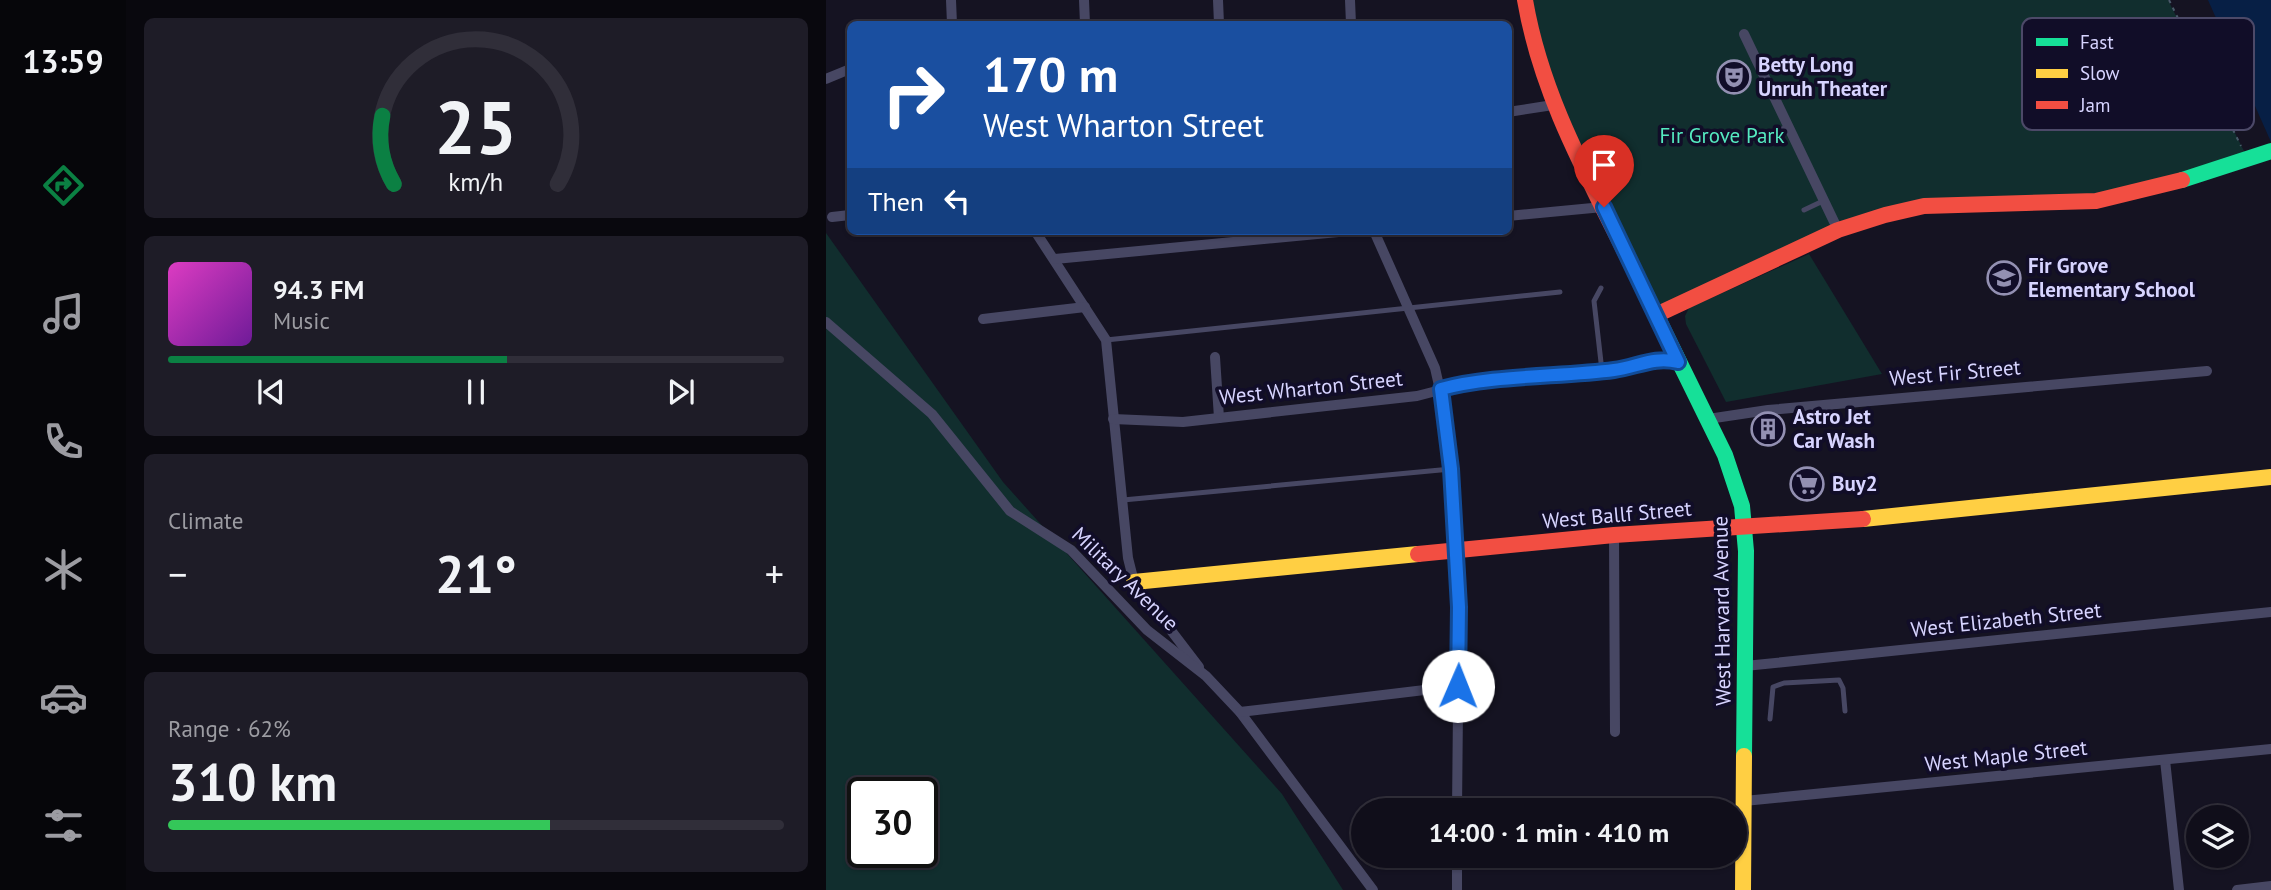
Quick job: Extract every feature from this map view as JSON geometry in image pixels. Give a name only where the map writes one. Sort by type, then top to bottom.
[{"type":"street","points":[[951,0],[952,21]]},
{"type":"street","points":[[1084,0],[1085,21]]},
{"type":"street","points":[[1217,0],[1219,21]]},
{"type":"street","points":[[1350,0],[1351,21]]},
{"type":"street","name":"West Harvard Avenue","points":[[1525,0],[1533,46],[1553,104],[1732,473],[1745,527],[1744,798]]},
{"type":"street","points":[[1744,34],[1838,230]]},
{"type":"street","points":[[826,79],[847,70]]},
{"type":"street","points":[[1512,111],[1553,104]]},
{"type":"street","points":[[1656,315],[1838,230],[1924,206],[2096,201],[2175,182],[2271,151]]},
{"type":"street","points":[[1512,216],[1604,207]]},
{"type":"street","points":[[832,217],[847,215]]},
{"type":"street","points":[[1038,235],[1106,340],[1128,558],[1134,582],[1206,676]]},
{"type":"street","points":[[1055,259],[1307,235]]},
{"type":"street","points":[[1376,235],[1441,389],[1451,469],[1456,551],[1457,798]]},
{"type":"street","points":[[983,319],[1084,307]]},
{"type":"street","name":"Military Avenue","points":[[826,322],[932,414],[1010,511],[1071,550],[1147,630],[1206,676],[1240,712],[1373,890]]},
{"type":"street","points":[[1215,357],[1219,418]]},
{"type":"street","name":"West Wharton Street","points":[[1113,419],[1169,422],[1219,418],[1417,396],[1441,389],[1602,371],[1650,360],[1678,362]]},
{"type":"street","name":"West Fir Street","points":[[1708,419],[1768,410],[2207,371]]},
{"type":"street","name":"West Ballf Street","points":[[1134,582],[1614,535],[1974,509],[2271,477]]},
{"type":"street","points":[[1614,535],[1615,733]]},
{"type":"street","name":"West Elizabeth Street","points":[[1745,666],[2271,612]]},
{"type":"street","points":[[1240,712],[1458,686]]},
{"type":"street","name":"West Maple Street","points":[[1747,801],[2271,749]]},
{"type":"street","points":[[2165,760],[2179,890]]},
{"type":"street","points":[[1457,868],[1457,890]]},
{"type":"street","name":"West Harvard Avenue","points":[[1743,868],[1743,890]]},
{"type":"street","points":[[2237,890],[2271,886]]},
{"type":"lane","points":[[1764,139],[1788,126]]},
{"type":"lane","points":[[1804,210],[1824,201]]},
{"type":"lane","points":[[1601,288],[1594,301],[1602,371]]},
{"type":"lane","points":[[1106,340],[1560,292]]},
{"type":"lane","points":[[1122,500],[1451,469]]},
{"type":"lane","points":[[1770,719],[1773,687],[1784,683],[1839,680],[1843,684],[1845,711]]},
{"type":"path","points":[[2169,0],[2178,18]]},
{"type":"path","points":[[2234,130],[2248,159]]},
{"type":"green space","name":"Fir Grove Park","points":[[1526,0],[2168,0],[2177,18],[2022,18],[2022,130],[2233,130],[2248,159],[2096,201],[1902,211],[1656,315],[1539,70]]},
{"type":"green space","points":[[826,233],[1003,482],[1282,794],[1343,890],[826,890]]},
{"type":"green space","points":[[1809,254],[1882,374],[1726,402],[1686,324],[1685,316],[1689,308]]},
{"type":"water","points":[[2208,0],[2271,0],[2271,142],[2254,104],[2254,18],[2216,18]]},
{"type":"traffic: fast","points":[[2182,180],[2271,151]]},
{"type":"traffic: fast","points":[[1637,276],[1725,455],[1742,506],[1746,551],[1744,756]]},
{"type":"traffic: slow","points":[[1863,519],[2271,477]]},
{"type":"traffic: slow","points":[[1134,582],[1418,554]]},
{"type":"traffic: slow","points":[[1743,890],[1744,756]]},
{"type":"traffic: jam","points":[[1525,0],[1543,73],[1556,108],[1637,276]]},
{"type":"traffic: jam","points":[[1656,315],[1838,230],[1885,215],[1924,206],[2096,201],[2182,180]]},
{"type":"traffic: jam","points":[[1418,554],[1614,535],[1863,519]]},
{"type":"place","name":"Betty Long Unruh Theater","points":[[1734,77]]},
{"type":"place","name":"Fir Grove Elementary School","points":[[2004,278]]},
{"type":"place","name":"Astro Jet Car Wash","points":[[1768,429]]},
{"type":"place","name":"Buy2","points":[[1807,484]]},
{"type":"route","points":[[1458,686],[1459,607],[1451,469],[1441,389],[1618,369],[1650,360],[1678,362],[1604,207]]}]
